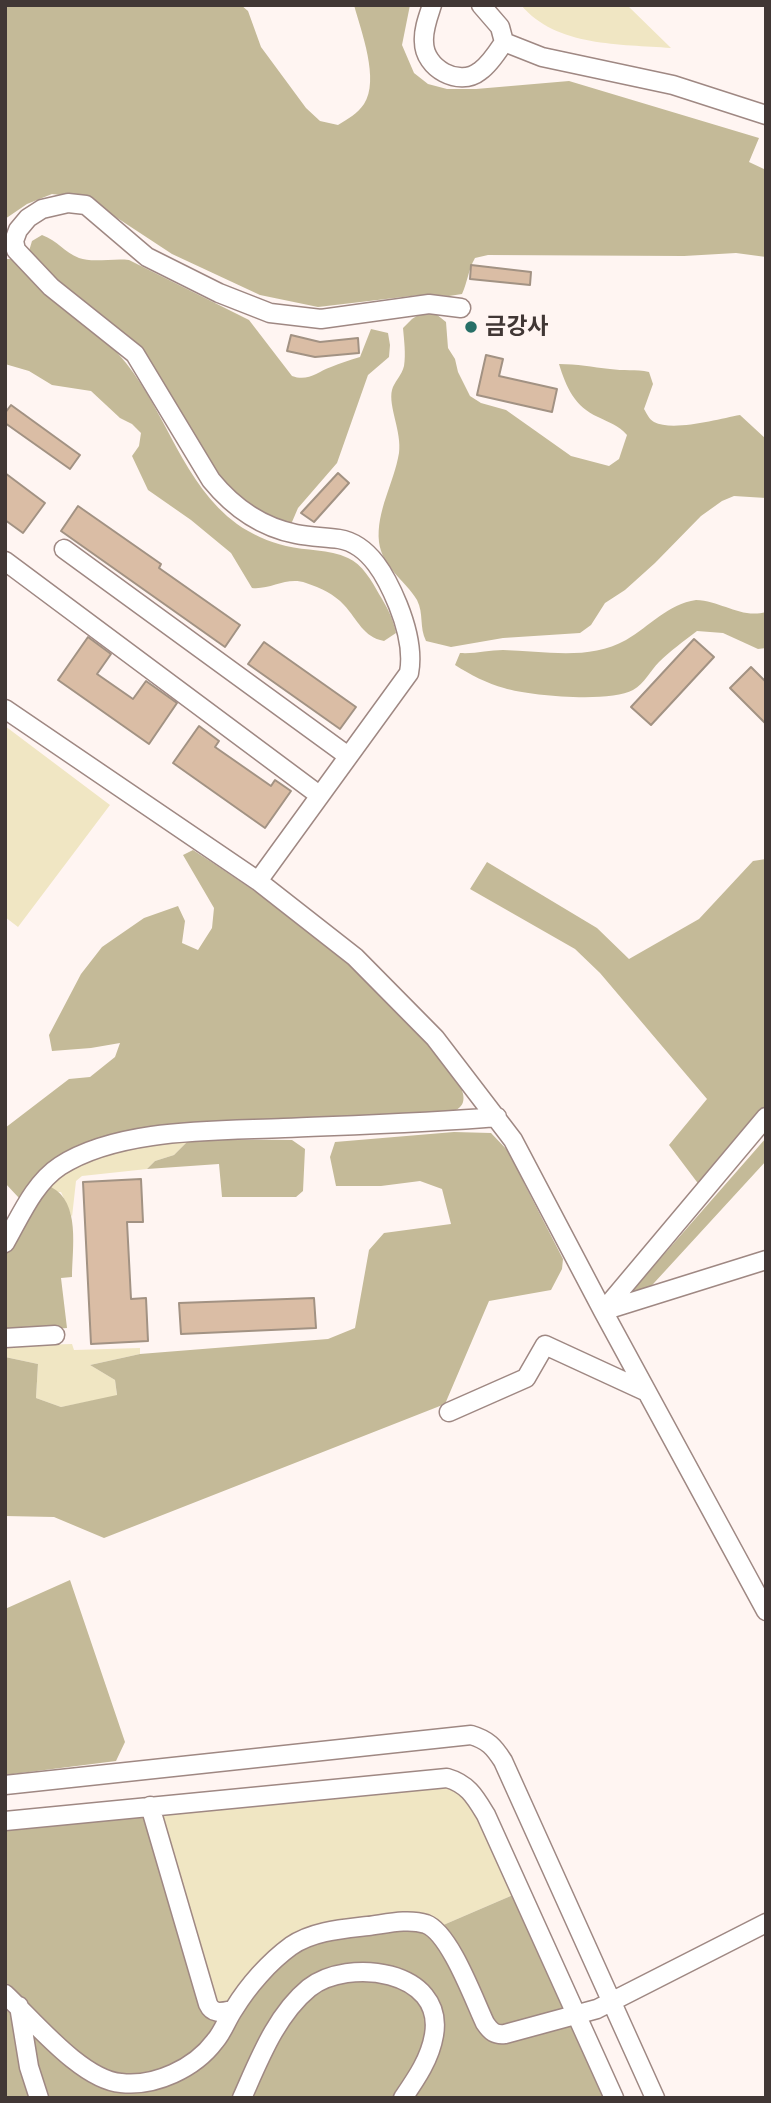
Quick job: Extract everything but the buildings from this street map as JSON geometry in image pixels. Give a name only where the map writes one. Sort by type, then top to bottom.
[{"type":"street","points":[[432,5],[425,26],[424,45],[429,59],[440,71],[453,77],[467,77],[480,72],[505,41]]},
{"type":"street","points":[[481,5],[500,27],[505,41],[542,57],[673,85],[766,115]]},
{"type":"street","points":[[258,881],[409,673],[411,660],[401,613],[383,572],[372,558],[350,543],[297,535],[274,528],[245,513],[224,496],[135,354],[51,287],[16,250],[14,241],[18,230],[28,218],[42,209],[68,202],[86,205],[147,257],[219,293],[270,313],[321,319],[429,304],[461,307]]},
{"type":"street","points":[[64,548],[348,756]]},
{"type":"street","points":[[5,561],[319,795]]},
{"type":"street","points":[[5,709],[258,881],[355,957],[435,1038],[513,1140],[766,1611]]},
{"type":"street","points":[[5,1243],[36,1189],[57,1167],[82,1154],[119,1143],[182,1133],[497,1117]]},
{"type":"street","points":[[603,1311],[766,1117]]},
{"type":"street","points":[[603,1311],[766,1261]]},
{"type":"street","points":[[5,1338],[55,1335]]},
{"type":"street","points":[[449,1412],[526,1378],[545,1345],[647,1392]]},
{"type":"street","points":[[5,1785],[463,1736],[484,1739],[492,1745],[503,1761],[655,2098]]},
{"type":"street","points":[[5,1821],[447,1778],[460,1782],[471,1791],[486,1815],[614,2098]]},
{"type":"street","points":[[150,1806],[208,2004],[216,2013],[233,2010]]},
{"type":"street","points":[[29,2027],[102,2080],[142,2083],[164,2077],[206,2053],[217,2040],[233,2010],[261,1973],[303,1939],[331,1931],[415,1922],[435,1930],[446,1944],[490,2031],[496,2035],[505,2034],[597,2009],[766,1923]]},
{"type":"street","points":[[243,2098],[269,2040],[299,1998],[310,1987],[328,1976],[364,1972],[388,1975],[415,1986],[426,1997],[431,2008],[434,2034],[419,2075],[403,2098]]},
{"type":"street","points":[[5,1994],[19,2006],[29,2027],[29,2067],[39,2098]]},
{"type":"shaded area","points":[[5,5],[241,5],[248,11],[261,47],[306,108],[320,121],[338,125],[364,104],[370,82],[368,55],[354,5],[410,5],[402,45],[414,73],[428,84],[447,89],[476,89],[569,81],[759,138],[749,162],[766,170],[766,257],[736,253],[684,256],[488,255],[475,258],[462,294],[420,295],[318,307],[260,295],[172,254],[102,208],[77,197],[52,194],[27,204],[5,219]]},
{"type":"shaded area","points":[[521,5],[627,5],[671,48],[611,44],[571,36],[535,19]]},
{"type":"shaded area","points":[[42,235],[79,258],[129,260],[249,320],[292,376],[298,378],[308,377],[360,357],[371,329],[388,333],[389,357],[368,375],[337,463],[298,508],[292,522],[275,522],[229,490],[214,472],[154,372],[55,280],[29,251],[32,241]]},
{"type":"shaded area","points":[[5,259],[12,259],[36,286],[98,334],[126,363],[153,404],[189,469],[218,508],[242,528],[267,540],[294,548],[333,553],[353,561],[373,584],[389,613],[396,633],[384,641],[371,636],[336,598],[306,583],[292,581],[252,588],[231,553],[191,520],[148,490],[132,456],[139,446],[141,433],[132,424],[120,418],[91,391],[52,385],[29,371],[5,364]]},
{"type":"shaded area","points":[[423,312],[436,314],[446,322],[448,348],[470,396],[481,403],[506,410],[571,456],[609,466],[619,459],[627,435],[577,402],[568,388],[559,364],[649,372],[653,384],[644,409],[652,421],[662,425],[696,424],[740,415],[766,439],[766,498],[734,496],[701,516],[655,563],[625,590],[605,603],[591,625],[580,633],[503,638],[451,647],[426,641],[417,600],[389,566],[379,542],[380,519],[399,453],[399,437],[391,396],[404,366],[403,328]]},
{"type":"shaded area","points":[[696,600],[740,612],[766,612],[766,648],[758,649],[723,633],[697,631],[663,658],[633,690],[622,694],[589,697],[550,696],[516,691],[485,681],[455,665],[460,653],[503,650],[566,653],[597,651],[626,640],[668,611]]},
{"type":"shaded area","points":[[5,726],[110,805],[18,927],[5,917]]},
{"type":"shaded area","points":[[193,850],[307,929],[369,982],[403,1016],[455,1076],[463,1095],[463,1103],[458,1109],[447,1113],[115,1137],[30,1185],[19,1198],[5,1183],[5,1128],[69,1079],[90,1077],[115,1057],[120,1043],[52,1051],[49,1035],[81,974],[102,947],[144,918],[178,906],[185,921],[182,943],[198,950],[212,928],[214,908],[183,855]]},
{"type":"shaded area","points":[[766,859],[766,1106],[700,1186],[669,1145],[707,1099],[600,973],[575,949],[470,889],[487,862],[597,928],[629,959],[699,919],[753,861]]},
{"type":"shaded area","points":[[454,1132],[491,1133],[511,1154],[563,1259],[562,1269],[551,1290],[489,1301],[445,1404],[104,1538],[54,1517],[5,1516],[5,1357],[38,1364],[36,1398],[61,1407],[117,1395],[115,1380],[90,1365],[140,1354],[328,1339],[355,1328],[369,1250],[384,1233],[451,1224],[442,1189],[420,1181],[381,1186],[336,1186],[330,1157],[335,1142]]},
{"type":"shaded area","points":[[766,1138],[766,1161],[643,1295],[624,1300]]},
{"type":"shaded area","points":[[190,1139],[174,1155],[155,1161],[147,1169],[82,1176],[76,1181],[72,1217],[61,1192],[40,1194],[58,1173],[121,1148]]},
{"type":"shaded area","points":[[190,1139],[292,1140],[305,1149],[303,1191],[296,1197],[222,1197],[219,1164],[147,1169],[155,1161],[174,1155]]},
{"type":"shaded area","points":[[51,1187],[61,1194],[67,1203],[73,1227],[72,1277],[61,1278],[67,1328],[5,1333],[5,1255],[40,1194]]},
{"type":"shaded area","points":[[72,1344],[74,1350],[140,1348],[140,1354],[90,1365],[115,1380],[117,1396],[61,1407],[36,1398],[38,1364],[5,1357],[5,1346]]},
{"type":"shaded area","points":[[70,1580],[125,1742],[116,1761],[5,1775],[5,1609]]},
{"type":"shaded area","points":[[445,1784],[457,1786],[478,1815],[513,1895],[441,1926],[218,2009],[157,1812]]},
{"type":"shaded area","points":[[147,1814],[205,2006],[223,2015],[213,2038],[164,2073],[123,2080],[89,2066],[5,1987],[5,1826]]},
{"type":"shaded area","points":[[513,1895],[566,2010],[504,2029],[494,2026],[441,1926]]},
{"type":"shaded area","points":[[390,1927],[424,1929],[441,1946],[484,2034],[564,2024],[572,2026],[604,2098],[409,2098],[439,2034],[402,1974],[309,1982],[239,2098],[45,2098],[31,2034],[37,2033],[83,2072],[168,2080],[267,1975],[305,1944]]},
{"type":"shaded area","points":[[364,1976],[412,1990],[430,2019],[424,2050],[396,2098],[247,2098],[274,2043],[314,1990]]},
{"type":"shaded area","points":[[5,2002],[12,2015],[35,2098],[5,2098]]},
{"type":"place","name":"금강사","points":[[471,327]]}]
